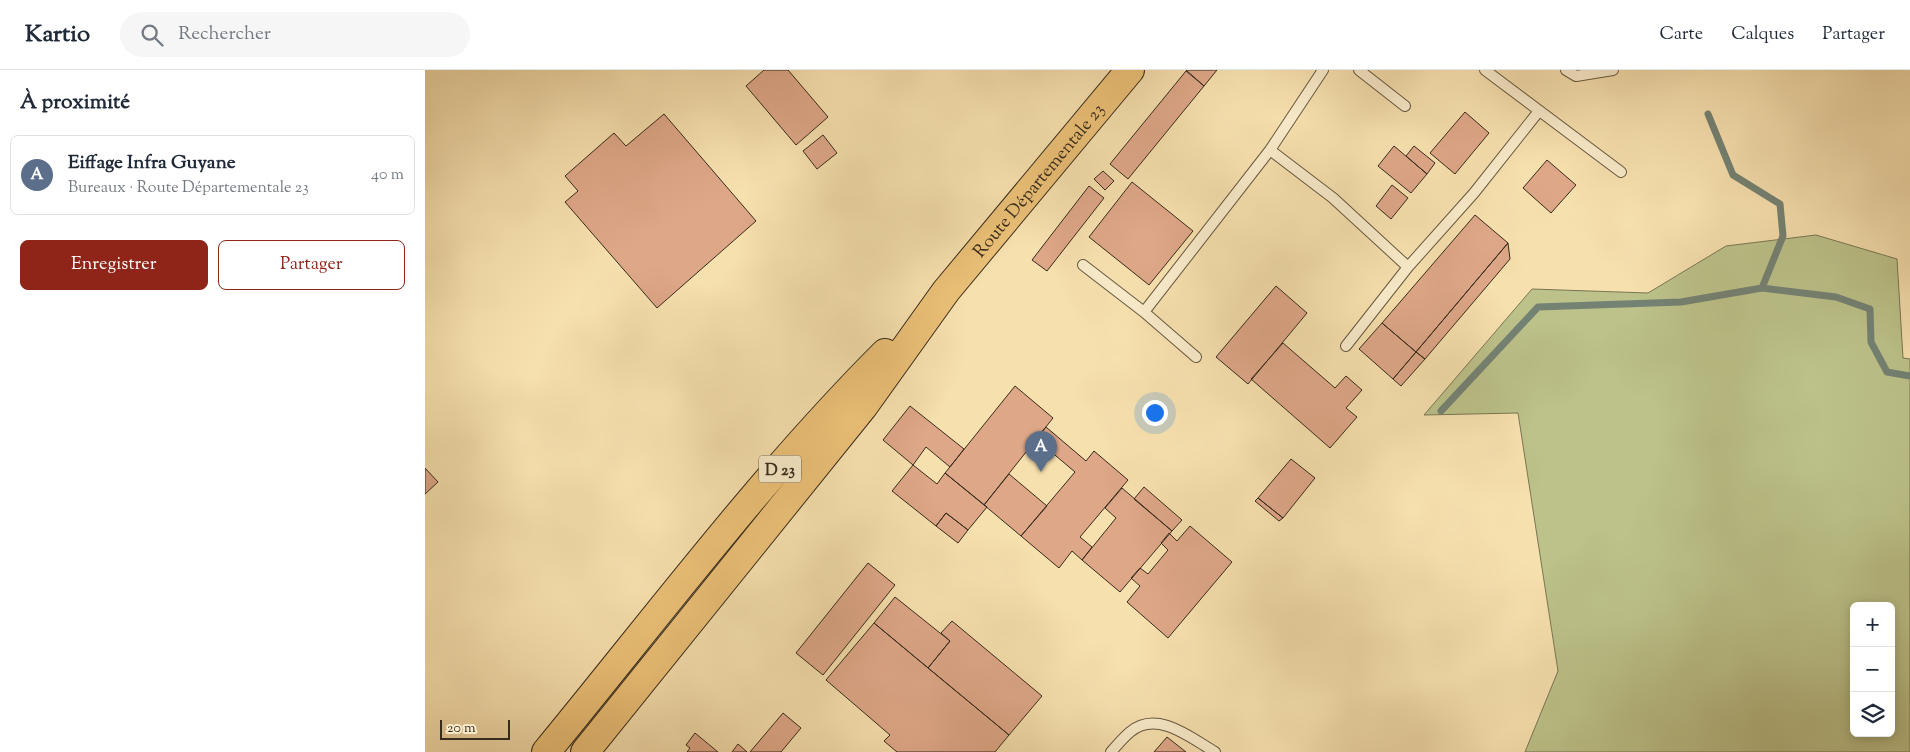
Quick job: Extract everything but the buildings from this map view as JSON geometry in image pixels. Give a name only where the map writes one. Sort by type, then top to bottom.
[{"type":"main road","name":"Route Départementale 23","points":[[946,292],[1130,70]]},
{"type":"main road","name":"D 23","points":[[546,752],[705,555],[846,392],[946,292]]},
{"type":"main road","name":"D 23","points":[[585,752],[863,407],[946,292]]},
{"type":"lane","points":[[1144,312],[1270,150],[1323,70]]},
{"type":"lane","points":[[1359,70],[1405,106]]},
{"type":"lane","points":[[1485,70],[1621,172]]},
{"type":"lane","points":[[1566,70],[1576,76],[1613,70]]},
{"type":"lane","points":[[1346,346],[1409,267],[1474,193],[1539,111]]},
{"type":"lane","points":[[1270,150],[1333,198],[1409,267]]},
{"type":"lane","points":[[1083,265],[1144,312],[1195,358]]},
{"type":"lane","points":[[1111,752],[1131,731],[1150,723],[1173,726],[1215,752]]},
{"type":"green space","points":[[1816,235],[1897,259],[1903,358],[1910,359],[1910,752],[1525,752],[1558,671],[1518,413],[1424,415],[1532,289],[1648,293],[1726,246]]},
{"type":"waterway","points":[[1708,114],[1733,175],[1780,204],[1783,236],[1762,288]]},
{"type":"waterway","points":[[1441,411],[1538,307],[1681,302],[1762,288],[1836,297],[1870,309],[1871,342],[1887,372],[1910,376]]},
{"type":"place","name":"Eiffage Infra Guyane","points":[[1041,472]]}]
